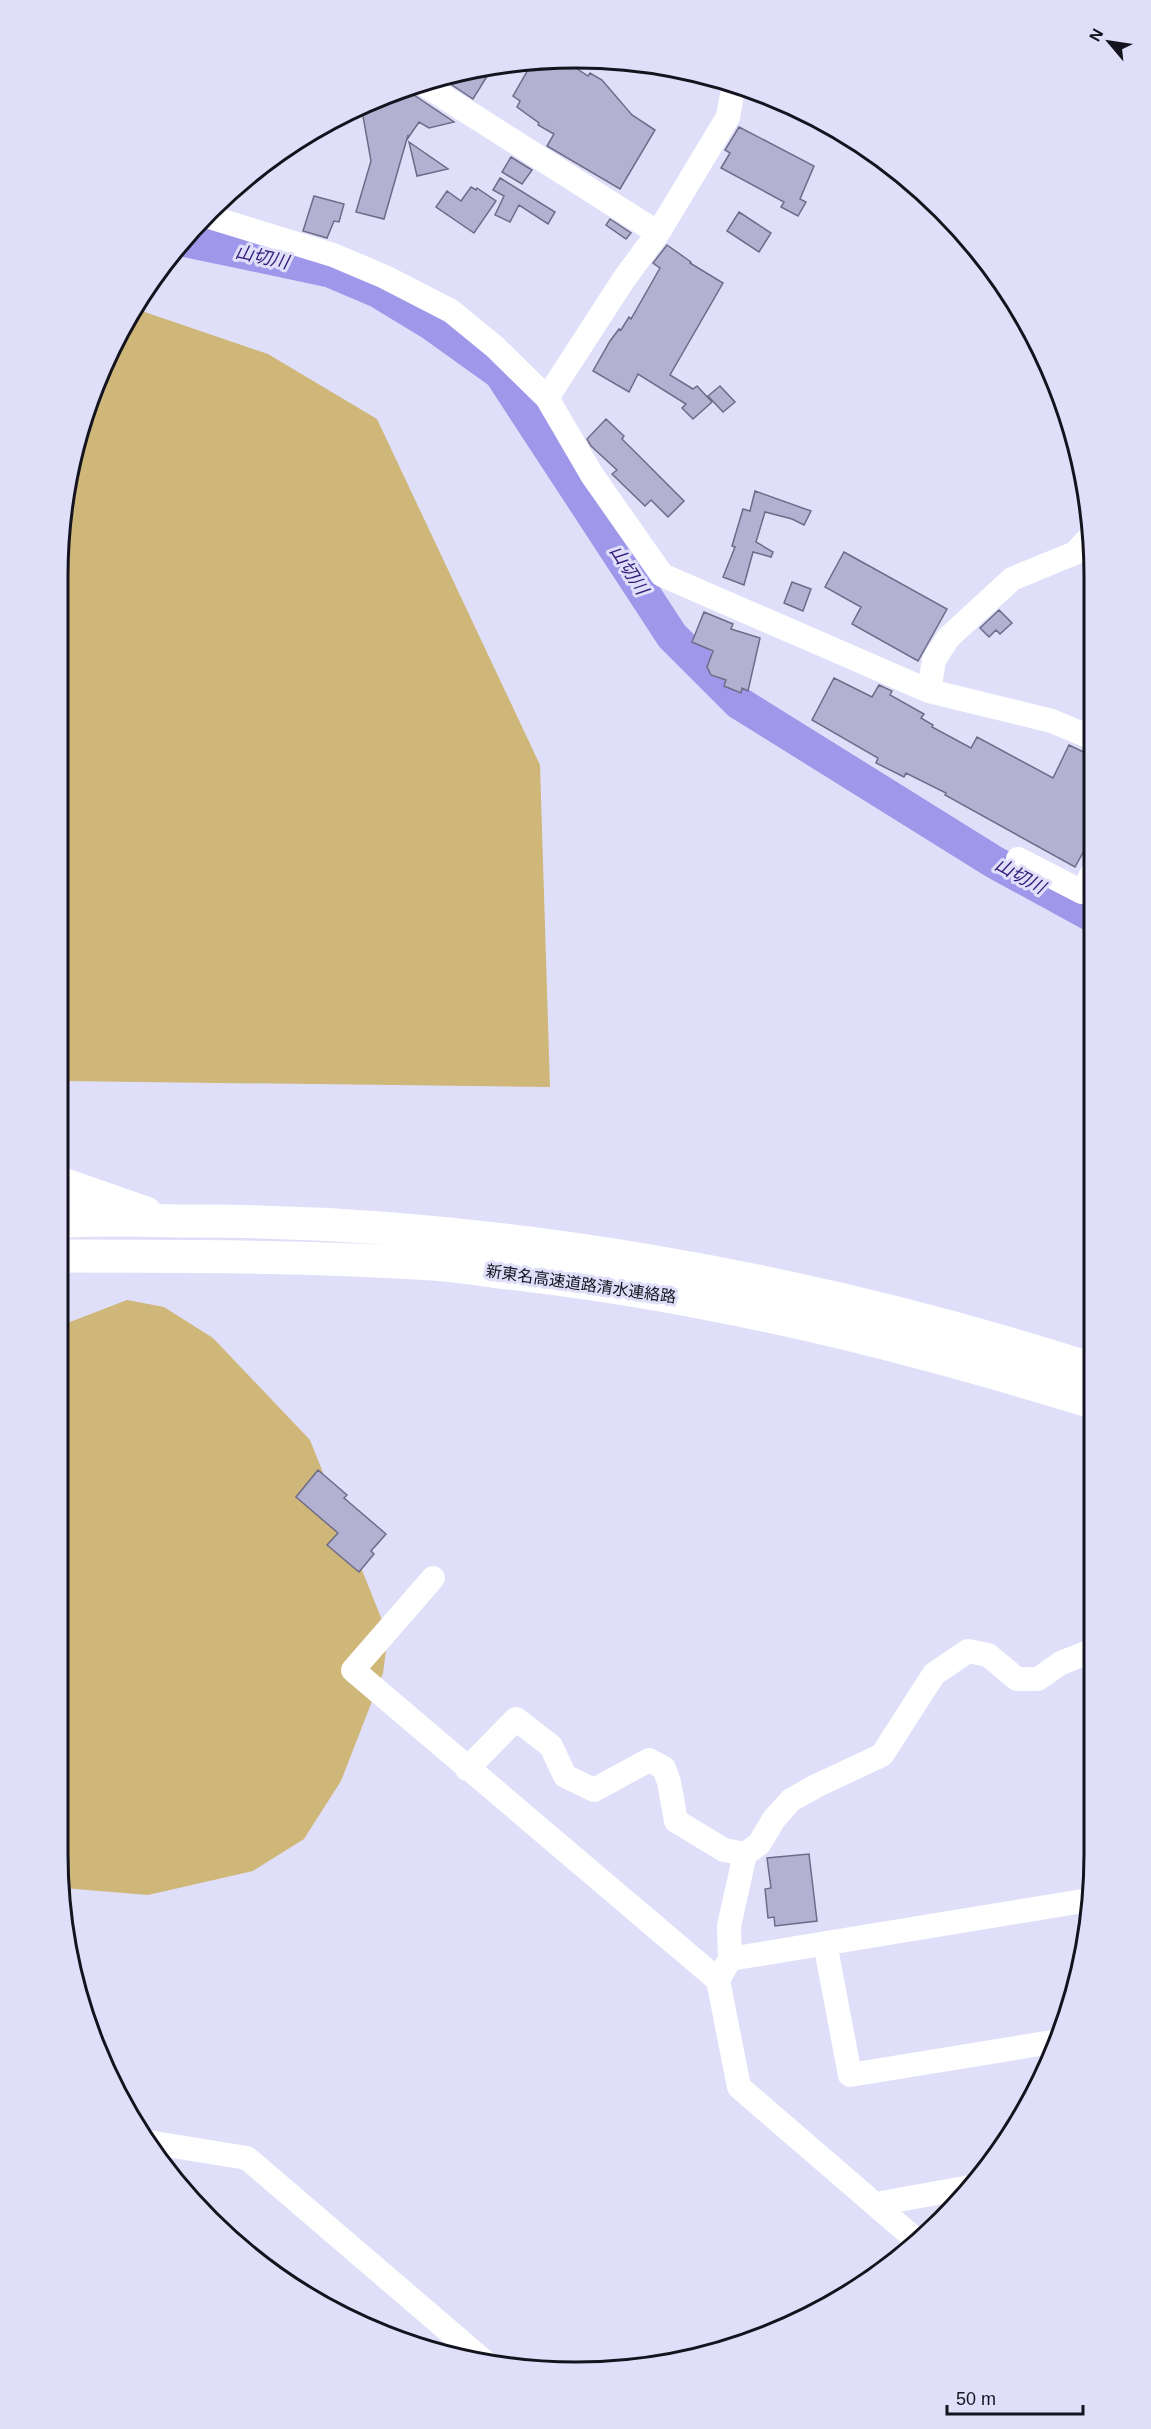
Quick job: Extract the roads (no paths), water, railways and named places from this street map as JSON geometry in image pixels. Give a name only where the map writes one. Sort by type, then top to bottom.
[{"type":"highway","points":[[68,1186],[131,1209],[178,1221]]},
{"type":"highway","name":"新東名高速道路清水連絡路","points":[[68,1222],[255,1221],[357,1227],[521,1242],[730,1276],[851,1318],[990,1371],[1084,1400]]},
{"type":"highway","name":"新東名高速道路清水連絡路","points":[[68,1256],[241,1256],[434,1264],[603,1284],[721,1306],[851,1318],[1000,1339],[1084,1366]]},
{"type":"highway","points":[[68,1267],[241,1256]]},
{"type":"street","points":[[431,89],[658,233]]},
{"type":"street","points":[[547,398],[624,279],[658,233],[728,117],[733,92]]},
{"type":"street","points":[[214,218],[333,255],[385,277],[451,311],[495,347],[547,398],[592,475],[663,575],[929,691],[1052,721],[1084,734]]},
{"type":"street","points":[[929,691],[934,660],[948,638],[1012,579],[1075,553],[1082,545]]},
{"type":"street","points":[[1018,859],[1082,892],[1084,888]]},
{"type":"street","points":[[433,1578],[353,1670],[718,1980],[739,2087],[910,2235]]},
{"type":"street","points":[[718,1980],[730,1959],[729,1926],[745,1854],[759,1844],[774,1819],[791,1800],[882,1755],[934,1674],[968,1651],[988,1655],[1017,1679],[1038,1679],[1061,1663],[1084,1654]]},
{"type":"street","points":[[467,1769],[516,1719],[551,1746],[565,1776],[594,1790],[649,1760],[664,1768],[676,1821],[724,1850],[745,1854]]},
{"type":"street","points":[[730,1959],[1081,1901]]},
{"type":"street","points":[[825,1943],[850,2075],[1047,2043]]},
{"type":"street","points":[[158,2144],[247,2158],[472,2351]]},
{"type":"street","points":[[876,2204],[956,2190]]},
{"type":"waterway","name":"山切川","points":[[193,242],[330,271],[377,291],[433,325],[500,373],[672,636],[739,703],[994,862],[1084,911]]}]
